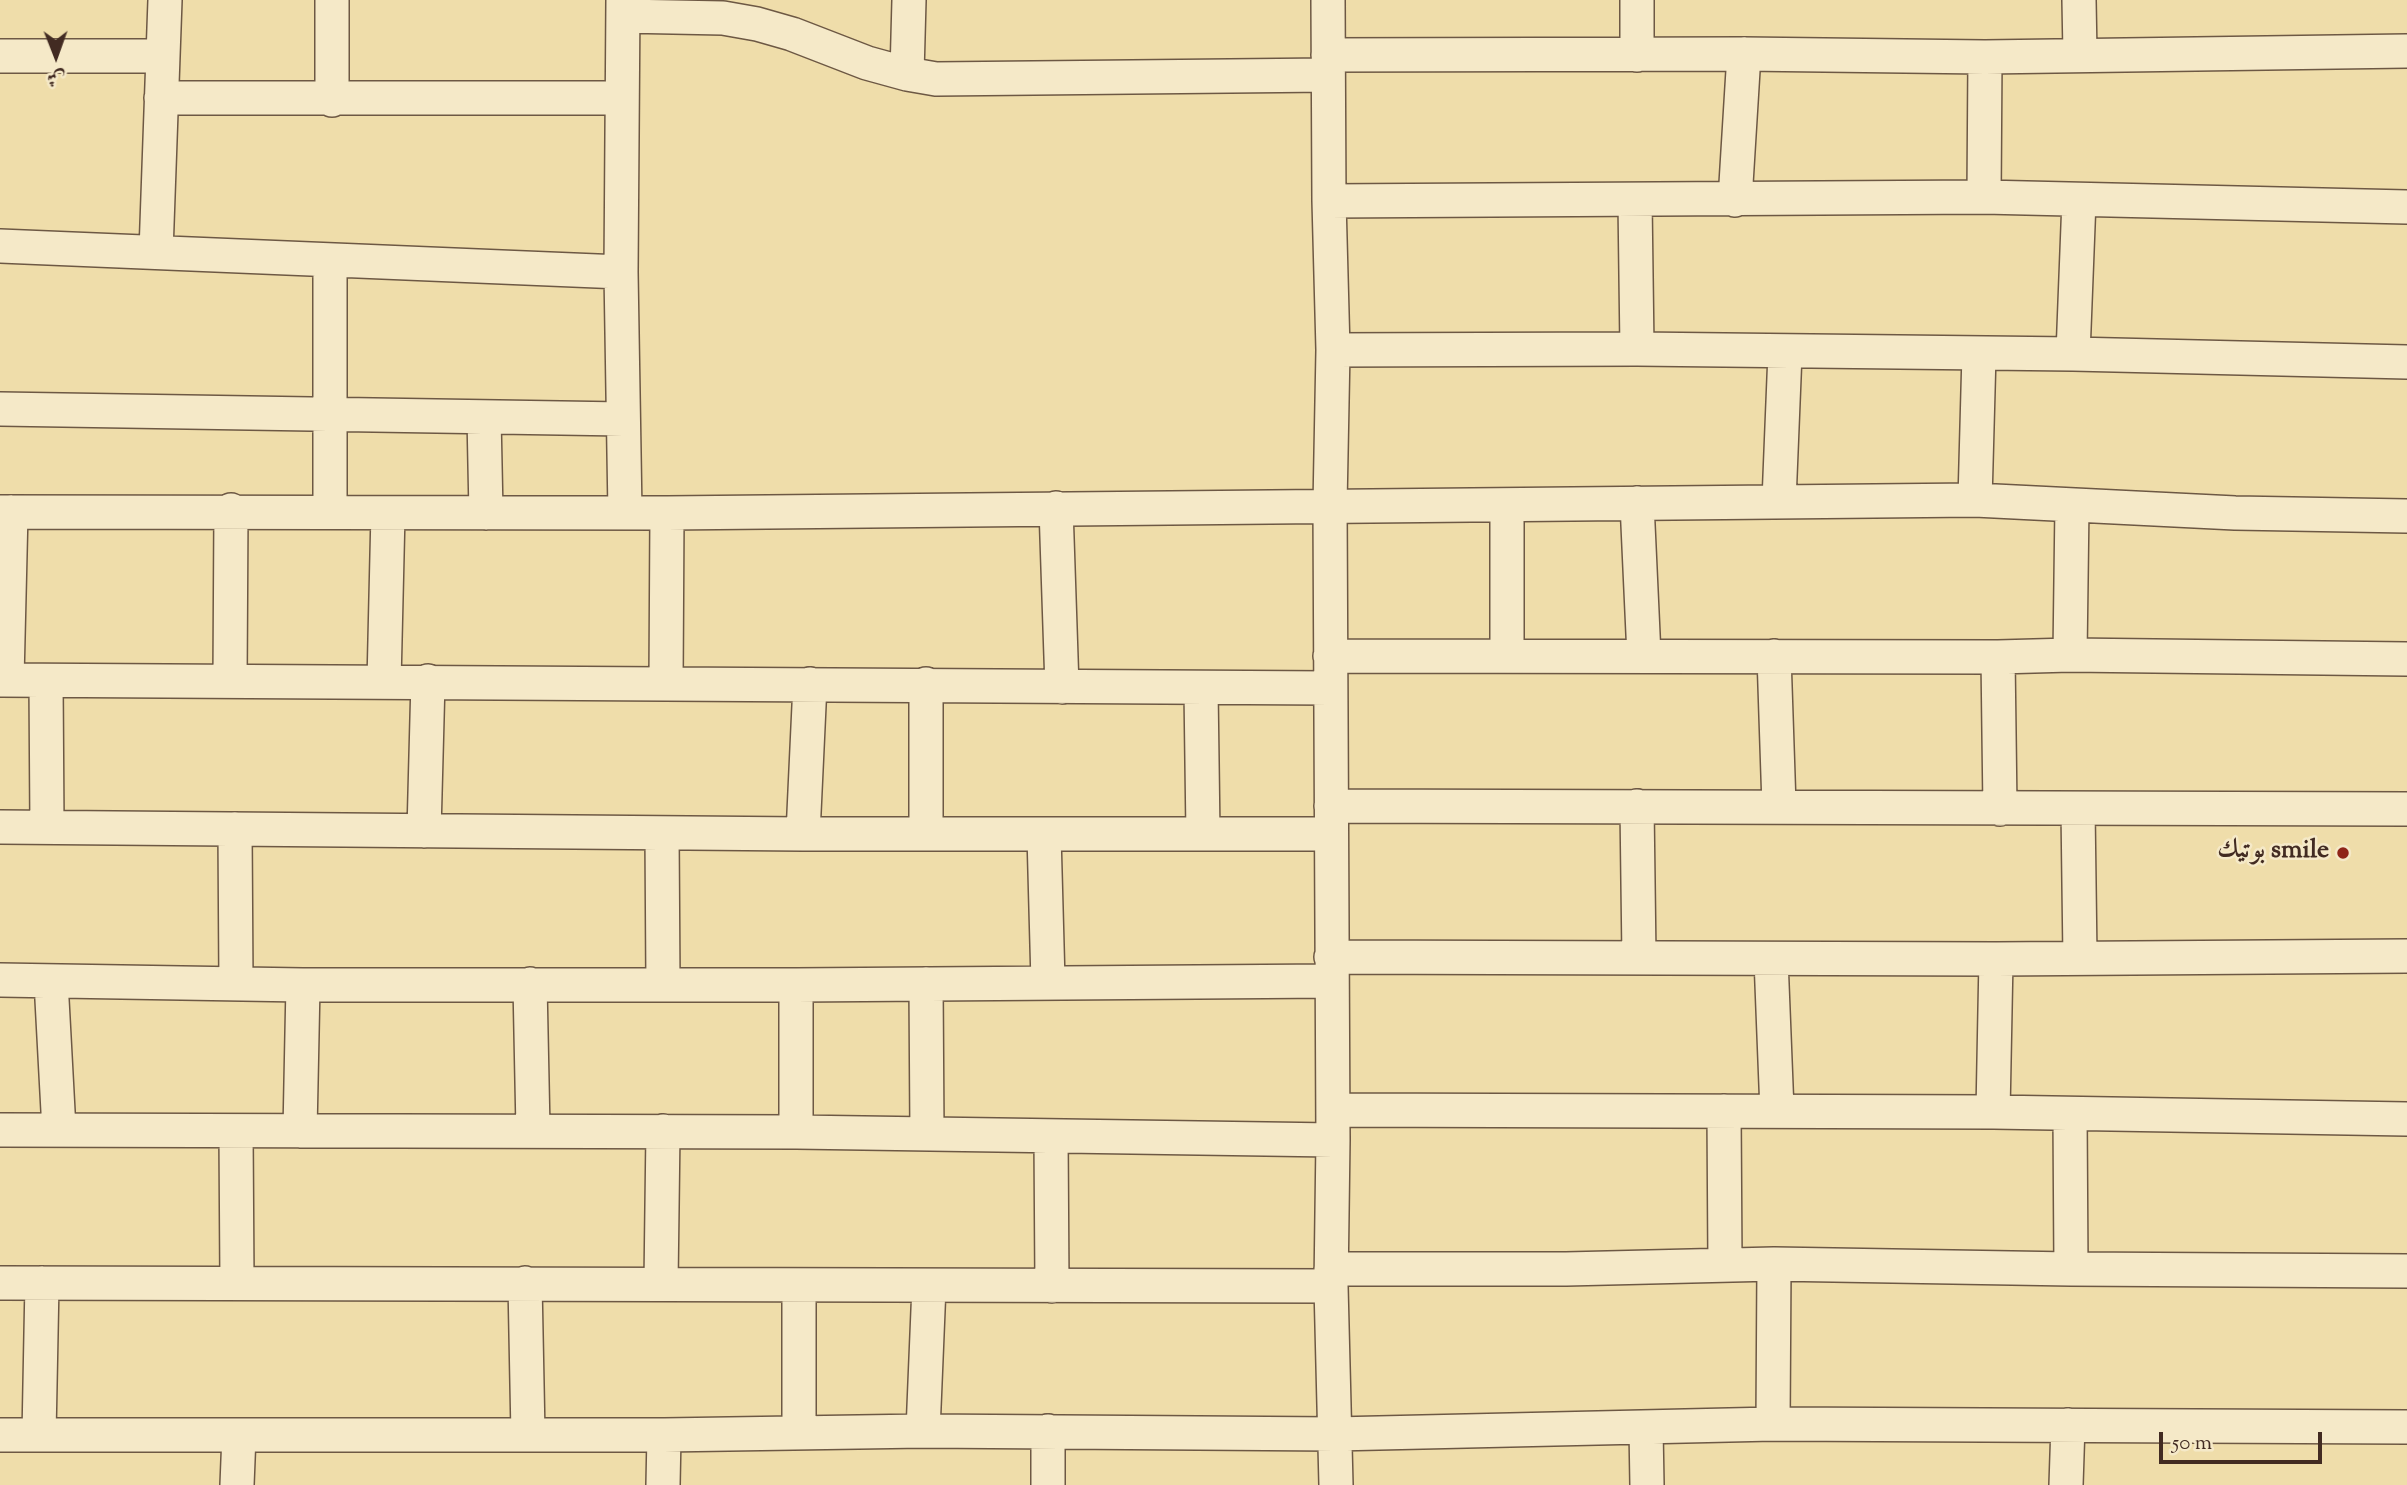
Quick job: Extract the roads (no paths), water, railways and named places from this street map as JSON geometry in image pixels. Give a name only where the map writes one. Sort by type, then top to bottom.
[{"type":"street","points":[[156,252],[165,0]]},
{"type":"street","points":[[332,0],[332,100]]},
{"type":"street","points":[[907,74],[909,0]]},
{"type":"street","points":[[1328,0],[1333,350],[1330,505],[1333,1125],[1331,1278],[1336,1485]]},
{"type":"street","points":[[1637,0],[1637,55]]},
{"type":"street","points":[[2079,0],[2080,54]]},
{"type":"street","points":[[625,513],[621,272],[623,8],[757,24],[792,34],[867,63],[936,79],[1637,55],[1985,57],[2407,51]]},
{"type":"street","points":[[1735,200],[1744,54]]},
{"type":"street","points":[[0,56],[163,56]]},
{"type":"street","points":[[1984,197],[1985,57]]},
{"type":"street","points":[[161,99],[622,98]]},
{"type":"street","points":[[1329,201],[1984,197],[2407,207]]},
{"type":"street","points":[[2073,354],[2079,200]]},
{"type":"street","points":[[1635,201],[1637,349]]},
{"type":"street","points":[[0,246],[621,272]]},
{"type":"street","points":[[330,260],[330,512]]},
{"type":"street","points":[[1333,350],[1637,349],[1786,353],[2073,354],[2407,362]]},
{"type":"street","points":[[1779,501],[1786,353]]},
{"type":"street","points":[[1975,499],[1979,354]]},
{"type":"street","points":[[0,409],[623,419]]},
{"type":"street","points":[[484,417],[486,513]]},
{"type":"street","points":[[2407,516],[2235,513],[1975,499],[667,513],[231,510],[6,512],[3,680],[926,684],[1200,689],[1330,672],[1507,656],[2070,655],[2407,659]]},
{"type":"street","points":[[1637,503],[1644,656]]},
{"type":"street","points":[[2070,655],[2072,505]]},
{"type":"street","points":[[1507,506],[1507,656]]},
{"type":"street","points":[[1056,508],[1062,687]]},
{"type":"street","points":[[230,681],[231,510]]},
{"type":"street","points":[[384,682],[388,513]]},
{"type":"street","points":[[666,684],[667,513]]},
{"type":"street","points":[[1774,656],[1779,806]]},
{"type":"street","points":[[1998,657],[2000,809]]},
{"type":"street","points":[[46,681],[47,827]]},
{"type":"street","points":[[424,831],[428,681]]},
{"type":"street","points":[[803,834],[810,684]]},
{"type":"street","points":[[926,684],[926,834]]},
{"type":"street","points":[[1200,689],[1203,834]]},
{"type":"street","points":[[1637,806],[1639,958]]},
{"type":"street","points":[[0,827],[803,834],[1203,834],[1331,820],[1637,806],[2407,809]]},
{"type":"street","points":[[2078,809],[2080,958]]},
{"type":"street","points":[[235,829],[236,984]]},
{"type":"street","points":[[662,833],[663,984]]},
{"type":"street","points":[[1044,835],[1048,982]]},
{"type":"street","points":[[0,980],[303,985],[926,984],[1048,982],[1639,958],[2407,956]]},
{"type":"street","points":[[1771,959],[1777,1111]]},
{"type":"street","points":[[1993,1112],[1996,959]]},
{"type":"street","points":[[51,981],[59,1130]]},
{"type":"street","points":[[530,984],[533,1130]]},
{"type":"street","points":[[926,984],[927,1135]]},
{"type":"street","points":[[300,1131],[303,985]]},
{"type":"street","points":[[796,985],[796,1132]]},
{"type":"street","points":[[1724,1111],[1725,1265]]},
{"type":"street","points":[[0,1130],[533,1130],[1051,1136],[1724,1111],[1993,1112],[2407,1119]]},
{"type":"street","points":[[2070,1114],[2071,1269]]},
{"type":"street","points":[[661,1283],[663,1131]]},
{"type":"street","points":[[236,1132],[237,1283]]},
{"type":"street","points":[[1051,1136],[1052,1286]]},
{"type":"street","points":[[0,1283],[1052,1286],[1725,1265],[2407,1271]]},
{"type":"street","points":[[1773,1424],[1774,1265]]},
{"type":"street","points":[[39,1435],[42,1283]]},
{"type":"street","points":[[525,1283],[528,1436]]},
{"type":"street","points":[[799,1286],[799,1433]]},
{"type":"street","points":[[923,1432],[929,1286]]},
{"type":"street","points":[[0,1435],[528,1436],[1048,1431],[1335,1434],[1773,1424],[2407,1427]]},
{"type":"street","points":[[2066,1485],[2068,1425]]},
{"type":"street","points":[[1646,1428],[1647,1485]]},
{"type":"street","points":[[1048,1431],[1048,1485]]},
{"type":"street","points":[[237,1485],[239,1435]]},
{"type":"street","points":[[663,1485],[664,1435]]},
{"type":"place","name":"بوتيك smile","points":[[2343,853]]}]
